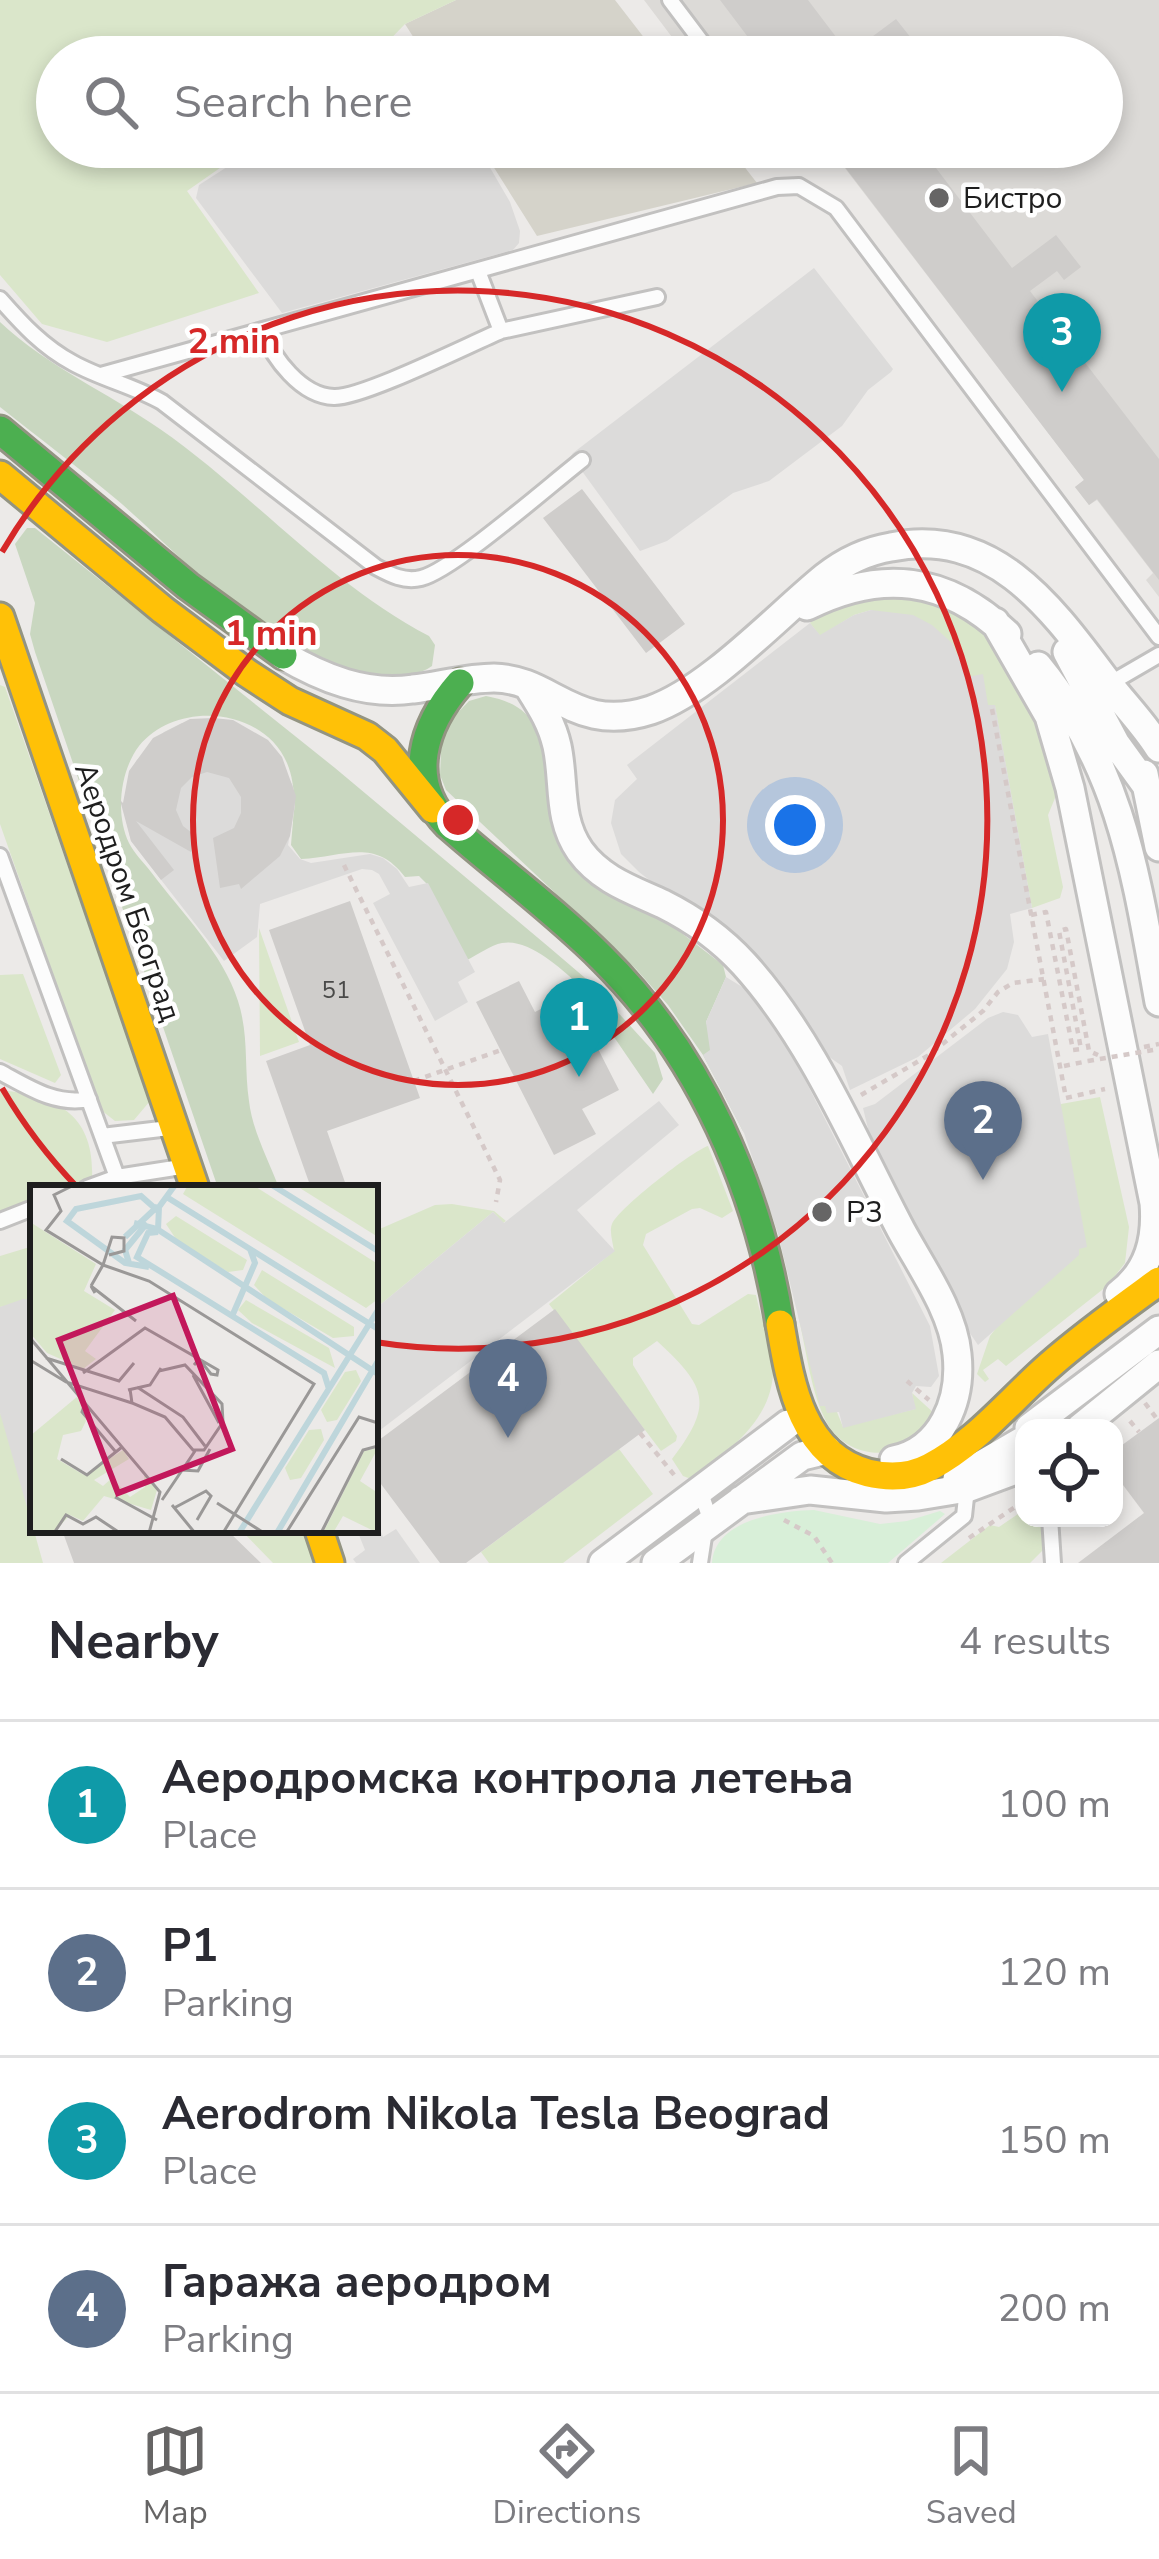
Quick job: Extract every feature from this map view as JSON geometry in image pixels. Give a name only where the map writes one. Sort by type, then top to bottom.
[{"type":"street","points":[[0,430],[188,586],[283,655],[310,671],[371,691],[494,678],[527,686],[586,713],[625,716],[652,710],[701,680],[782,619],[830,572],[858,557],[908,543],[970,550],[1011,574],[1083,647],[1116,744],[1154,779],[1159,847]]},
{"type":"street","points":[[0,475],[247,673],[385,750],[434,809],[635,993],[671,1043],[732,1149],[767,1254],[804,1413],[835,1490]]},
{"type":"street","points":[[782,619],[843,588],[875,581],[924,586],[955,596],[995,622],[1051,682],[1130,806],[1159,873]]},
{"type":"street","name":"Аеродром Београд","points":[[0,617],[6,653],[191,1177]]},
{"type":"street","points":[[992,1414],[1020,1372],[1135,1282],[1145,1267],[1155,1222],[1070,788],[1048,716],[995,622]]},
{"type":"street","points":[[434,809],[421,758],[424,735],[433,714],[460,683]]},
{"type":"street","points":[[527,686],[550,720],[558,750],[562,809],[581,853],[631,891],[705,929],[740,960],[785,1018],[943,1309],[957,1351],[950,1412],[925,1448],[871,1463],[823,1454],[741,1501],[656,1563]]},
{"type":"street","points":[[1101,689],[1159,748]]},
{"type":"street","points":[[1093,753],[1132,854],[1159,1002]]},
{"type":"street","points":[[787,1346],[788,1424],[823,1454],[852,1469],[894,1478],[918,1473],[956,1450],[1060,1355],[1159,1281]]},
{"type":"street","points":[[992,1414],[1035,1390],[1159,1298]]},
{"type":"street","points":[[1048,1419],[1159,1330]]},
{"type":"street","points":[[1092,1419],[1159,1364]]},
{"type":"street","points":[[1051,1419],[1064,1404]]},
{"type":"street","points":[[603,1563],[690,1486],[788,1424]]},
{"type":"street","points":[[938,1490],[1015,1447]]},
{"type":"street","points":[[741,1501],[788,1492],[835,1490],[886,1498],[968,1488],[1015,1449]]},
{"type":"street","points":[[320,1533],[330,1563]]},
{"type":"lane","points":[[670,0],[697,36]]},
{"type":"lane","points":[[101,375],[777,188],[800,186],[836,208],[1159,637]]},
{"type":"lane","points":[[478,271],[500,331]]},
{"type":"lane","points":[[262,330],[278,362],[316,394],[332,398],[350,396],[500,331],[657,297]]},
{"type":"lane","points":[[0,299],[46,346],[163,402],[376,567],[403,579],[418,579],[446,565],[582,460]]},
{"type":"lane","points":[[1101,689],[1159,655]]},
{"type":"lane","points":[[0,856],[117,1177]]},
{"type":"lane","points":[[0,1072],[41,1095],[88,1100]]},
{"type":"lane","points":[[102,1136],[174,1127]]},
{"type":"lane","points":[[95,1185],[117,1177],[191,1177]]},
{"type":"lane","points":[[0,1221],[30,1209]]},
{"type":"lane","points":[[690,1486],[711,1522],[705,1530],[700,1563]]},
{"type":"lane","points":[[906,1563],[964,1516],[968,1488]]},
{"type":"lane","points":[[1051,1527],[1053,1563]]},
{"type":"path","points":[[992,709],[1066,1098],[1105,1089]]},
{"type":"path","points":[[344,865],[500,1180],[496,1202]]},
{"type":"path","points":[[1030,915],[1046,912],[1073,1050],[1081,1049],[1058,931],[1066,929],[1089,1051]]},
{"type":"path","points":[[836,1106],[929,1055],[983,1011],[998,992],[1013,983],[1043,979]]},
{"type":"path","points":[[1061,1066],[1159,1049]]},
{"type":"path","points":[[415,1081],[501,1050]]},
{"type":"path","points":[[908,1382],[939,1406]]},
{"type":"path","points":[[1145,1403],[1157,1419]]},
{"type":"path","points":[[1127,1417],[1139,1432]]},
{"type":"path","points":[[640,1433],[690,1486]]},
{"type":"path","points":[[953,1550],[1015,1507]]},
{"type":"path","points":[[779,1519],[814,1536],[832,1563]]},
{"type":"shaded area","points":[[456,0],[615,0],[643,36],[413,36],[405,24]]},
{"type":"shaded area","points":[[644,0],[1159,0],[1159,597],[1146,580],[1153,573],[1097,500],[1089,505],[1075,487],[1084,480],[845,168],[1123,168],[1123,36],[671,36]]},
{"type":"shaded area","points":[[225,168],[490,168],[510,202],[519,243],[513,250],[282,313],[196,198],[199,185]]},
{"type":"shaded area","points":[[494,168],[745,168],[757,183],[537,236]]},
{"type":"shaded area","points":[[814,268],[893,369],[868,390],[842,426],[769,481],[733,493],[667,541],[640,551],[571,456]]},
{"type":"shaded area","points":[[871,610],[913,615],[932,625],[952,643],[967,677],[983,674],[988,705],[995,705],[1032,908],[1010,914],[1014,942],[1007,969],[975,1009],[918,1057],[850,1090],[842,1066],[828,1056],[767,972],[639,872],[621,854],[611,823],[615,800],[637,779],[627,765],[810,623],[820,635]]},
{"type":"shaded area","points":[[182,723],[274,750],[293,786],[295,806],[288,845],[300,859],[311,863],[370,854],[397,869],[409,887],[428,883],[475,972],[458,982],[468,1002],[435,1021],[373,903],[390,894],[372,870],[362,869],[260,904],[257,937],[224,961],[131,841],[126,820],[124,799],[136,761],[164,732]]},
{"type":"shaded area","name":"P3","points":[[726,977],[752,993],[799,1057],[795,1060],[930,1326],[939,1376],[931,1387],[916,1386],[912,1393],[916,1409],[843,1428],[839,1412],[827,1413],[820,1406],[778,1234],[744,1133],[703,1055],[710,1050],[706,1022]]},
{"type":"shaded area","points":[[1003,1012],[1018,1015],[1032,1037],[1048,1034],[1087,1247],[1079,1249],[1079,1255],[978,1345],[871,1141],[863,1108]]},
{"type":"shaded area","points":[[659,1101],[679,1125],[577,1210],[615,1251],[378,1432],[378,1307],[493,1212],[504,1223]]},
{"type":"shaded area","points":[[30,1300],[30,1518],[0,1413],[0,1307]]},
{"type":"shaded area","points":[[378,1524],[383,1537],[396,1529],[420,1563],[356,1563],[353,1559],[365,1550],[358,1533],[378,1533]]},
{"type":"green space","points":[[0,0],[456,0],[405,24],[393,36],[36,36],[36,168],[220,168],[187,191],[259,293],[107,342],[42,324],[0,275]]},
{"type":"green space","points":[[0,322],[58,366],[160,429],[324,565],[429,636],[435,645],[432,666],[389,676],[351,672],[313,658],[241,612],[116,499],[0,407]]},
{"type":"green space","points":[[27,528],[35,528],[335,768],[591,983],[655,1053],[663,1079],[653,1094],[577,983],[542,955],[522,945],[502,943],[467,960],[419,876],[405,877],[394,865],[370,853],[301,859],[291,845],[293,783],[275,744],[239,721],[196,716],[155,731],[139,746],[127,768],[121,806],[131,847],[212,950],[231,983],[241,1014],[251,1112],[278,1185],[217,1185],[35,652],[30,634],[35,603],[15,544]]},
{"type":"green space","points":[[906,593],[972,617],[1021,672],[1060,786],[1048,815],[1063,887],[1060,898],[1032,908],[995,706],[988,706],[966,677],[960,657],[871,610],[820,636],[810,623],[841,602]]},
{"type":"green space","points":[[0,685],[5,687],[150,1101],[134,1120],[115,1121],[101,1110],[0,824]]},
{"type":"green space","points":[[486,696],[511,704],[539,732],[561,840],[723,965],[726,977],[706,1022],[744,1133],[703,1055],[668,1005],[446,790],[440,775],[442,729],[469,701]]},
{"type":"green space","points":[[259,928],[299,1042],[260,1056]]},
{"type":"green space","points":[[23,974],[61,1075],[55,1083],[0,1059],[0,975]]},
{"type":"green space","points":[[0,1090],[40,1098],[69,1113],[87,1139],[92,1179],[74,1185],[30,1185],[30,1200],[0,1211]]},
{"type":"green space","points":[[1100,1097],[1129,1227],[1125,1263],[1107,1286],[1006,1366],[998,1359],[983,1370],[989,1379],[985,1382],[977,1374],[990,1336],[1003,1319],[1061,1104]]},
{"type":"green space","points":[[708,1146],[733,1211],[722,1218],[692,1209],[646,1234],[643,1245],[692,1324],[699,1325],[748,1294],[756,1295],[773,1369],[766,1404],[757,1419],[733,1446],[691,1479],[683,1476],[672,1459],[699,1410],[695,1384],[686,1371],[657,1341],[633,1358],[677,1436],[661,1451],[549,1304],[614,1251],[612,1224],[628,1206]]},
{"type":"green space","points":[[435,1205],[494,1211],[506,1221],[493,1212],[378,1307],[378,1230]]},
{"type":"green space","points":[[30,1247],[30,1301],[0,1307],[0,1256]]},
{"type":"green space","points":[[798,1315],[843,1427],[915,1409],[912,1393],[935,1414],[922,1436],[908,1446],[880,1453],[841,1440],[819,1405]]},
{"type":"green space","points":[[0,1413],[30,1516],[30,1533],[35,1533],[43,1563],[0,1563]]},
{"type":"green space","points":[[619,1449],[653,1494],[563,1563],[489,1563],[481,1552]]},
{"type":"green space","points":[[814,1510],[880,1524],[940,1511],[945,1514],[888,1563],[712,1563],[724,1536],[737,1527],[768,1516]]},
{"type":"green space","points":[[1015,1516],[1015,1527],[1044,1527],[1044,1549],[1030,1563],[941,1563],[990,1525],[999,1527]]},
{"type":"green space","points":[[244,1533],[306,1533],[316,1563],[273,1563]]},
{"type":"building","points":[[720,0],[808,0],[835,36],[747,36]]},
{"type":"building","points":[[896,19],[909,36],[873,36]]},
{"type":"building","points":[[846,168],[936,168],[1012,268],[1056,235],[1081,267],[1064,280],[1057,271],[1030,291],[1159,459],[1159,580],[1097,499],[1089,505],[1075,487],[1084,480]]},
{"type":"building","points":[[582,489],[685,624],[646,653],[543,518]]},
{"type":"building","points":[[190,719],[233,720],[268,740],[282,757],[296,796],[290,836],[280,856],[241,889],[239,884],[220,888],[213,838],[234,828],[241,813],[241,797],[229,778],[207,772],[192,777],[181,788],[176,810],[183,826],[196,836],[191,852],[136,821],[174,870],[161,880],[131,841],[120,800],[123,803],[129,771],[153,738]]},
{"type":"building","points":[[350,901],[420,1098],[327,1131],[346,1185],[310,1185],[266,1061],[310,1045],[269,930]]},
{"type":"building","points":[[519,981],[535,1012],[570,994],[619,1090],[582,1109],[596,1134],[554,1155],[476,1002]]},
{"type":"building","points":[[555,1309],[645,1430],[466,1563],[440,1563],[378,1480],[378,1441]]},
{"type":"building","points":[[1159,1418],[1159,1563],[1078,1563],[1144,1513],[1123,1485],[1123,1444]]},
{"type":"building","points":[[63,1533],[230,1533],[261,1563],[74,1563]]},
{"type":"traffic: fast","points":[[0,430],[188,586],[283,655]]},
{"type":"traffic: fast","points":[[460,683],[436,717],[424,753],[423,772],[435,808],[448,825],[602,958],[668,1037],[696,1081],[740,1174],[757,1223],[780,1324]]},
{"type":"traffic: slow","points":[[0,475],[247,673],[290,701],[367,736],[385,750],[433,809]]},
{"type":"traffic: slow","points":[[0,617],[194,1185]]},
{"type":"traffic: slow","points":[[780,1324],[795,1392],[813,1434],[845,1464],[868,1473],[900,1476],[930,1467],[963,1446],[1063,1354],[1159,1281]]},
{"type":"traffic: slow","points":[[320,1533],[330,1563]]},
{"type":"place","name":"Бистро","points":[[939,198]]},
{"type":"place","name":"Aerodrom Nikola Tesla Beograd","points":[[1062,392]]},
{"type":"place","name":"Аеродромска контрола летења","points":[[579,1077]]},
{"type":"place","name":"P1","points":[[983,1180]]},
{"type":"place","name":"P3","points":[[822,1212]]},
{"type":"place","name":"Гаража аеродром","points":[[508,1438]]}]
